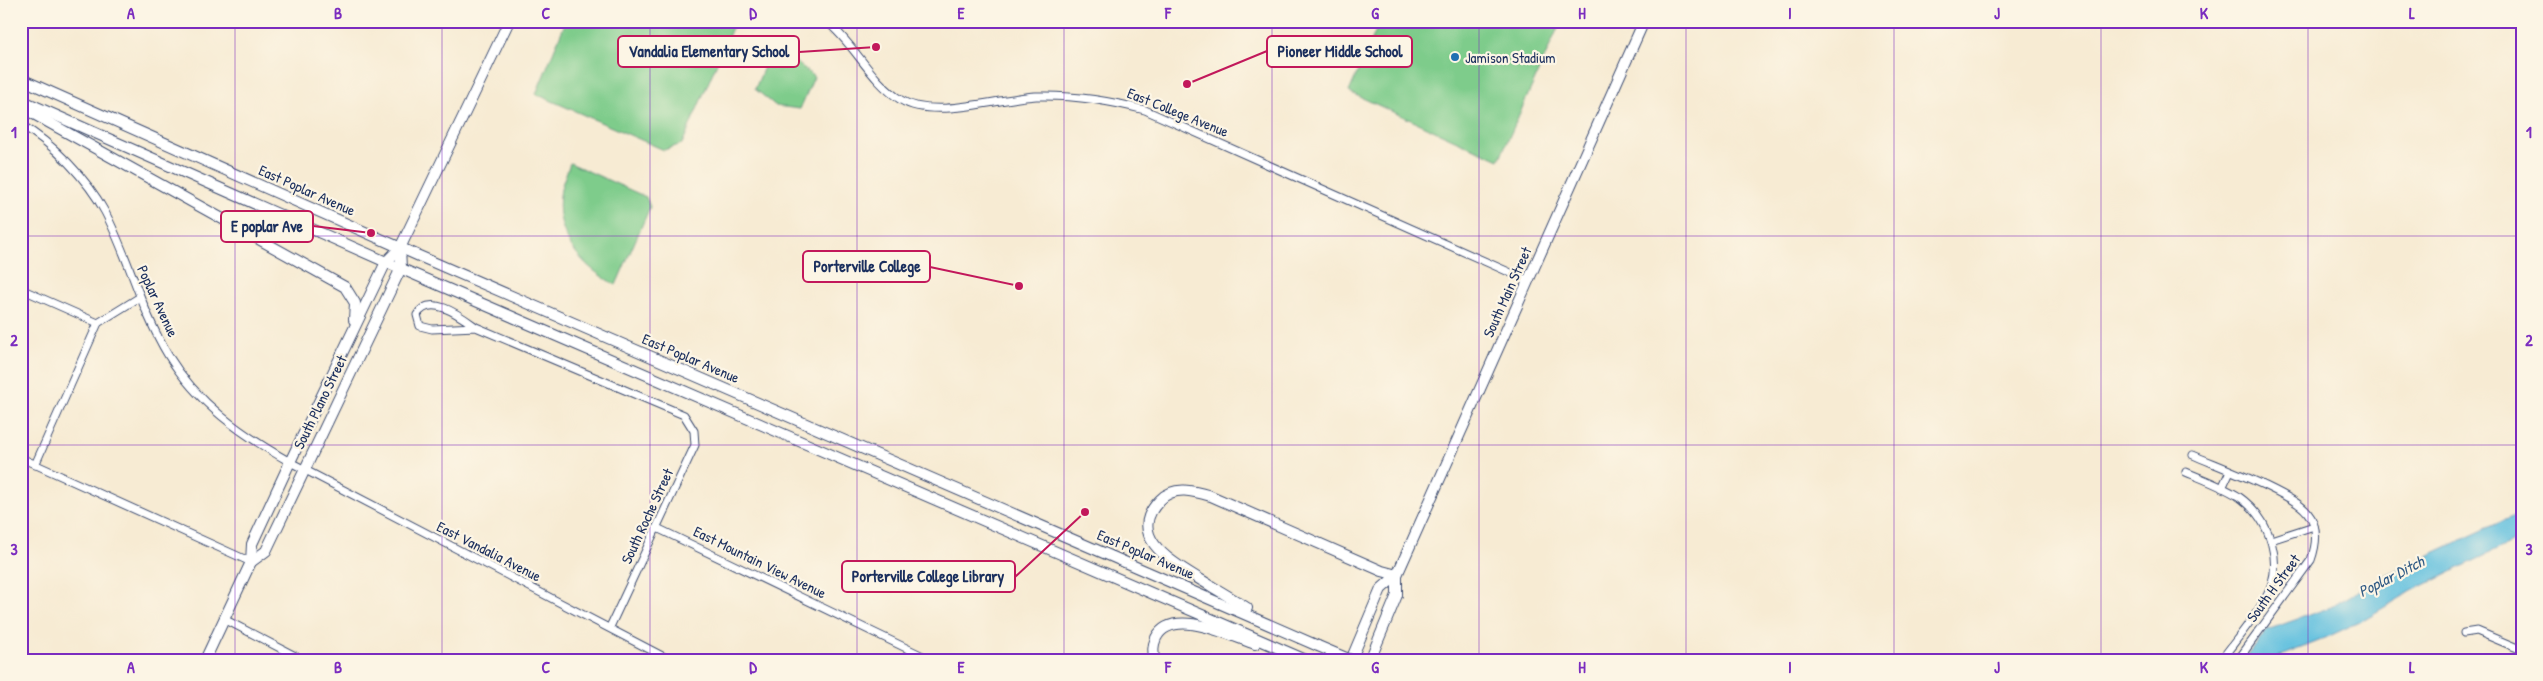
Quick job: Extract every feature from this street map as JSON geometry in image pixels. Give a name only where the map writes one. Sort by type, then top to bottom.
[{"type":"main road","name":"South Plano Street","points":[[251,562],[266,550],[297,465],[349,338],[386,262],[400,248],[508,21]]},
{"type":"main road","name":"South Main Street","points":[[1370,660],[1397,595],[1397,575],[1644,21]]},
{"type":"main road","name":"East Poplar Avenue","points":[[21,79],[400,248],[1351,660]]},
{"type":"main road","points":[[21,100],[386,262],[1304,660]]},
{"type":"main road","points":[[21,107],[346,287],[355,303],[356,313],[349,338]]},
{"type":"main road","name":"South Plano Street","points":[[205,660],[251,562],[252,544],[297,465],[400,268],[400,248]]},
{"type":"main road","points":[[1278,627],[1169,560],[1157,550],[1151,539],[1149,526],[1152,512],[1165,496],[1184,490],[1211,496],[1382,571],[1397,575]]},
{"type":"main road","name":"South Main Street","points":[[1351,660],[1380,589],[1397,575]]},
{"type":"main road","points":[[1155,660],[1153,648],[1159,633],[1167,626],[1178,622],[1203,627],[1304,660]]},
{"type":"street","name":"East College Avenue","points":[[826,21],[852,48],[876,78],[903,102],[922,108],[949,107],[1036,96],[1078,96],[1111,100],[1145,110],[1529,280]]},
{"type":"street","name":"Poplar Avenue","points":[[21,125],[32,131],[67,161],[104,212],[140,297],[168,354],[186,380],[210,407],[246,436],[297,465]]},
{"type":"street","points":[[21,289],[98,323]]},
{"type":"street","points":[[36,465],[98,323],[140,297]]},
{"type":"street","points":[[437,306],[458,314],[476,327],[432,330],[420,326],[417,315],[423,308],[437,306]]},
{"type":"street","name":"South Roche Street","points":[[476,327],[684,415],[694,431],[695,445],[658,528],[610,627]]},
{"type":"street","points":[[2193,454],[2291,498],[2307,511],[2314,526]]},
{"type":"street","points":[[21,458],[251,562]]},
{"type":"street","name":"East Vandalia Avenue","points":[[297,465],[670,660]]},
{"type":"street","points":[[2222,488],[2230,471]]},
{"type":"street","name":"South H Street","points":[[2186,472],[2222,488],[2250,506],[2264,522],[2271,540],[2274,565],[2271,585],[2265,600],[2221,660]]},
{"type":"street","name":"South H Street","points":[[2238,660],[2311,560],[2315,546],[2314,526],[2271,540]]},
{"type":"street","name":"East Mountain View Avenue","points":[[658,528],[931,660]]},
{"type":"street","points":[[224,619],[303,660]]},
{"type":"street","name":"South H Street","points":[[2245,628],[2255,636]]},
{"type":"street","points":[[2464,633],[2477,631],[2522,650]]},
{"type":"green space","points":[[566,21],[735,21],[682,144],[664,150],[536,94]]},
{"type":"green space","name":"Jamison Stadium","points":[[1380,21],[1561,21],[1499,160],[1349,92]]},
{"type":"green space","points":[[783,51],[814,77],[800,109],[776,106],[755,89],[770,52]]},
{"type":"green space","points":[[570,163],[646,197],[650,207],[616,285],[580,258],[565,234],[559,205],[561,189]]},
{"type":"water","name":"Poplar Ditch","points":[[2522,512],[2522,537],[2519,539],[2412,591],[2361,621],[2319,641],[2270,660],[2245,660],[2267,630],[2331,607],[2386,575]]},
{"type":"place","name":"Vandalia Elementary School","points":[[876,47]]},
{"type":"place","name":"Jamison Stadium","points":[[1455,57]]},
{"type":"place","name":"Pioneer Middle School","points":[[1187,84]]},
{"type":"place","name":"E poplar Ave","points":[[371,233]]},
{"type":"place","name":"Porterville College","points":[[1019,286]]},
{"type":"place","name":"Porterville College Library","points":[[1085,512]]}]
